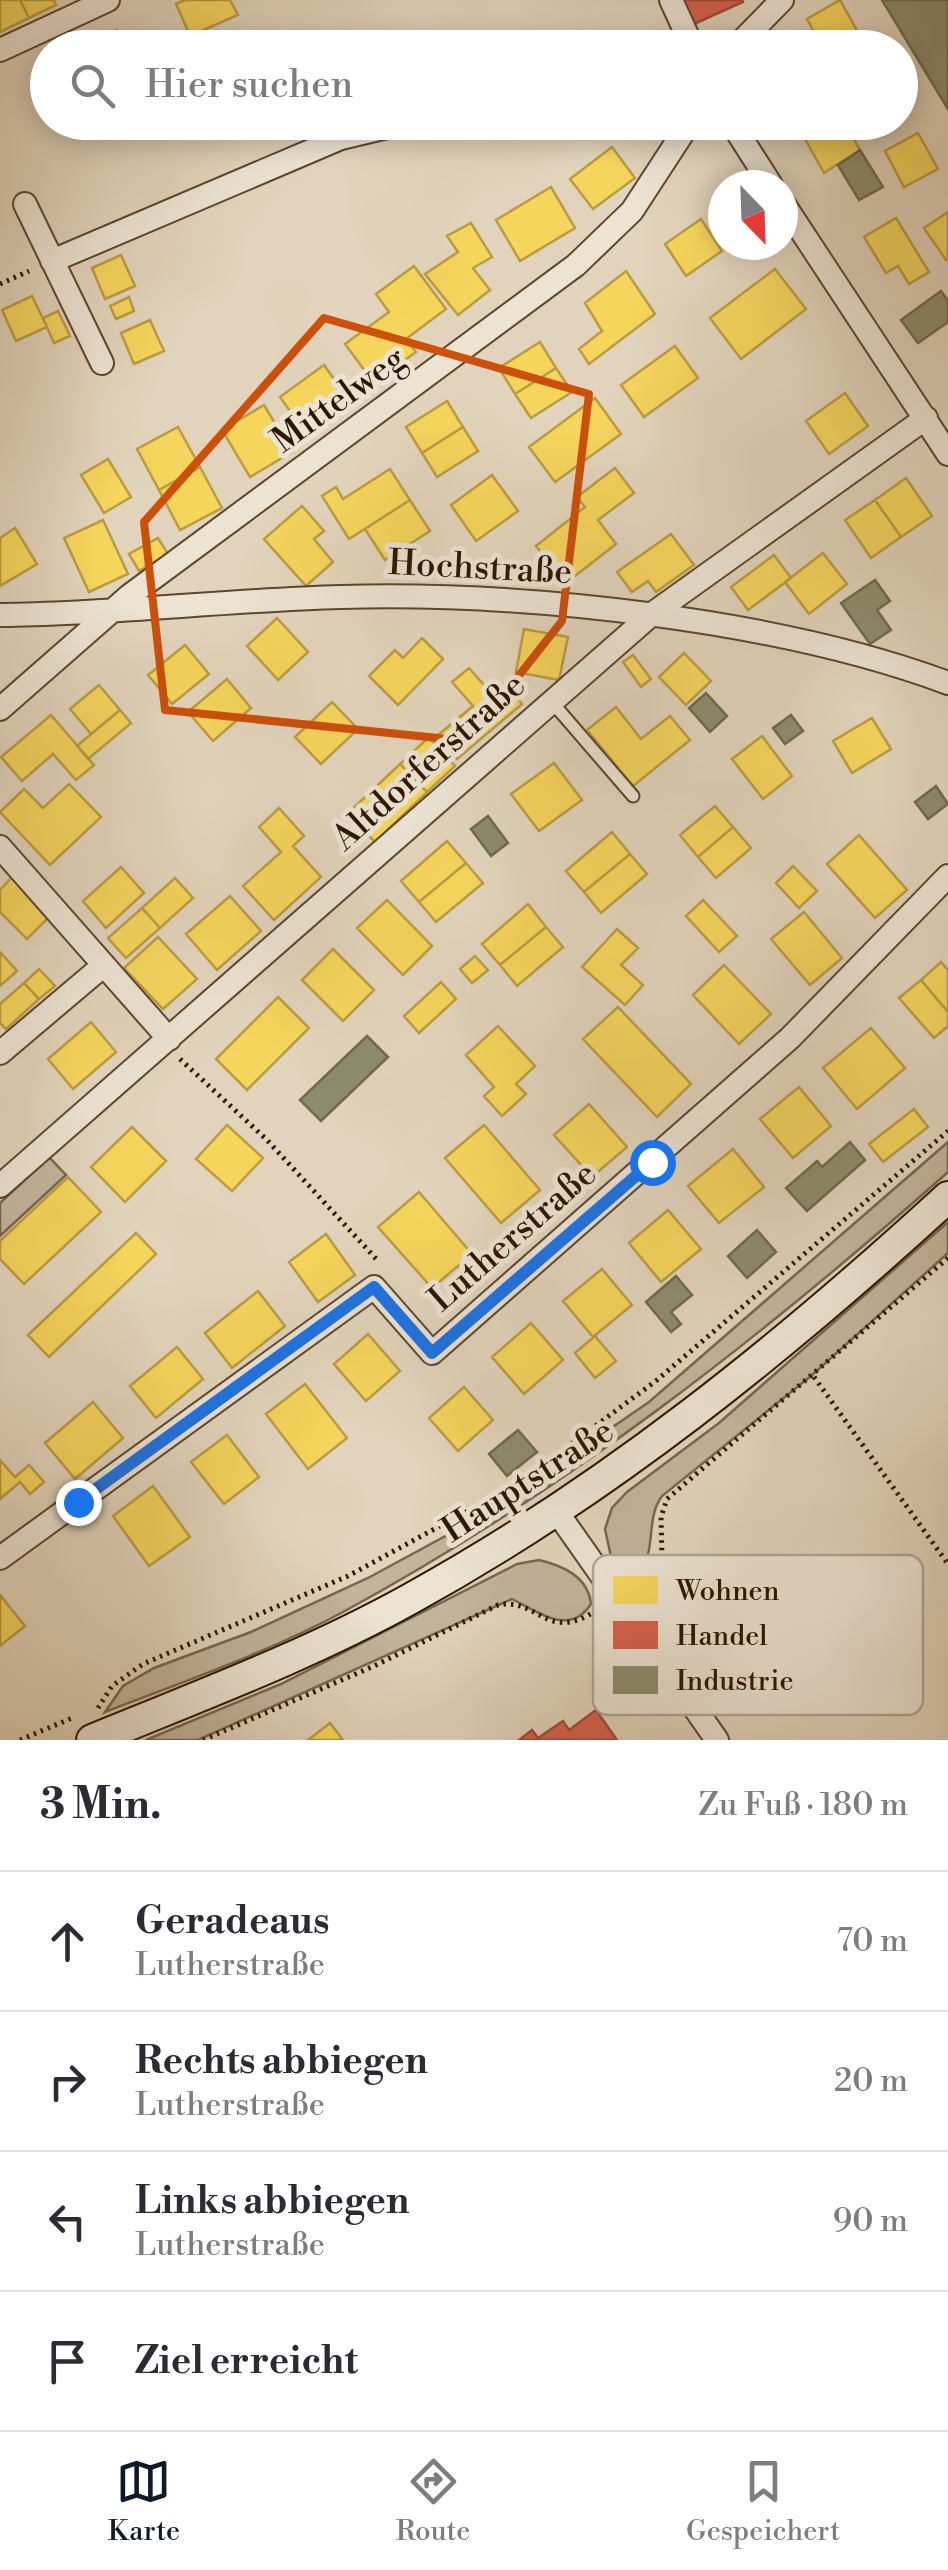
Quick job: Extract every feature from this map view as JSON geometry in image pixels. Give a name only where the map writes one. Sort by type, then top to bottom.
[{"type":"main road","name":"Hauptstraße","points":[[98,1727],[269,1668],[409,1600],[557,1512],[721,1393],[948,1196]]},
{"type":"street","points":[[43,30],[108,0]]},
{"type":"street","points":[[672,0],[686,30]]},
{"type":"street","points":[[753,30],[782,0]]},
{"type":"street","points":[[0,50],[30,36]]},
{"type":"street","points":[[52,261],[336,140]]},
{"type":"street","name":"Mittelweg","points":[[0,709],[109,614],[576,266],[632,211],[678,140]]},
{"type":"street","points":[[742,140],[761,170]]},
{"type":"street","points":[[24,204],[102,363]]},
{"type":"street","points":[[798,226],[948,454]]},
{"type":"street","name":"Altdorferstraße","points":[[0,1186],[652,614],[926,418]]},
{"type":"street","name":"Hochstraße","points":[[0,615],[109,614],[339,597],[417,597],[652,614],[840,651],[948,684]]},
{"type":"street","points":[[0,848],[167,1042]]},
{"type":"street","name":"Lutherstraße","points":[[0,1558],[374,1287],[432,1353],[790,1038],[948,876]]},
{"type":"street","points":[[0,1053],[104,966]]},
{"type":"street","points":[[557,1512],[593,1563]]},
{"type":"street","points":[[700,1715],[718,1740]]},
{"type":"lane","points":[[551,701],[633,796]]},
{"type":"path","points":[[0,284],[52,261]]},
{"type":"path","points":[[167,1042],[267,1140],[390,1274],[374,1287]]},
{"type":"path","points":[[20,1740],[98,1727],[126,1673],[348,1576],[519,1482],[657,1380],[948,1132]]},
{"type":"path","points":[[814,1378],[948,1564]]},
{"type":"highlighted area","points":[[324,318],[589,394],[562,621],[467,741],[165,710],[144,522]]},
{"type":"shaded area","points":[[948,1142],[948,1172],[732,1353],[582,1464],[425,1565],[343,1612],[255,1653],[105,1712],[123,1686],[154,1668],[251,1632],[368,1578],[486,1514],[649,1402]]},
{"type":"shaded area","points":[[49,1157],[66,1175],[0,1236],[0,1203]]},
{"type":"shaded area","points":[[948,1222],[948,1253],[811,1376],[662,1496],[654,1513],[648,1555],[611,1555],[605,1529],[612,1508],[627,1492],[719,1423]]},
{"type":"shaded area","points":[[539,1560],[566,1569],[580,1580],[591,1604],[583,1614],[573,1619],[553,1619],[512,1599],[198,1740],[146,1740],[281,1684],[517,1564]]},
{"type":"building: Wohnen","points":[[0,0],[20,0],[29,18],[0,32]]},
{"type":"building: Wohnen","points":[[20,0],[54,0],[56,5],[29,18]]},
{"type":"building: Wohnen","points":[[185,0],[230,0],[238,15],[204,30],[187,30],[176,4]]},
{"type":"building: Wohnen","points":[[840,0],[857,30],[813,30],[807,19]]},
{"type":"building: Wohnen","points":[[918,133],[938,169],[904,187],[885,151],[905,140],[918,140]]},
{"type":"building: Wohnen","points":[[806,140],[854,140],[860,150],[824,173]]},
{"type":"building: Wohnen","points":[[612,147],[635,178],[593,209],[570,179]]},
{"type":"building: Wohnen","points":[[551,187],[575,228],[520,261],[496,220]]},
{"type":"building: Wohnen","points":[[948,212],[948,259],[946,260],[924,228]]},
{"type":"building: Wohnen","points":[[896,218],[929,272],[909,284],[898,266],[886,273],[864,237]]},
{"type":"building: Wohnen","points":[[701,219],[708,230],[709,260],[686,276],[665,244]]},
{"type":"building: Wohnen","points":[[471,223],[492,257],[473,268],[490,290],[458,315],[425,274],[458,252],[447,236]]},
{"type":"building: Wohnen","points":[[121,255],[135,286],[105,299],[92,268]]},
{"type":"building: Wohnen","points":[[414,266],[446,309],[406,339],[416,352],[374,383],[345,344],[389,312],[376,294]]},
{"type":"building: Wohnen","points":[[775,269],[806,309],[741,359],[710,318]]},
{"type":"building: Wohnen","points":[[626,271],[655,314],[589,364],[579,349],[602,331],[585,303]]},
{"type":"building: Wohnen","points":[[32,296],[47,327],[16,341],[2,310]]},
{"type":"building: Wohnen","points":[[129,297],[134,311],[116,319],[110,306]]},
{"type":"building: Wohnen","points":[[58,311],[70,336],[54,343],[43,318]]},
{"type":"building: Wohnen","points":[[150,320],[164,351],[134,364],[121,333]]},
{"type":"building: Wohnen","points":[[540,342],[556,368],[515,394],[499,368]]},
{"type":"building: Wohnen","points":[[675,346],[698,378],[644,417],[621,385]]},
{"type":"building: Wohnen","points":[[324,365],[348,399],[304,431],[280,397]]},
{"type":"building: Wohnen","points":[[556,368],[572,392],[531,418],[515,394]]},
{"type":"building: Wohnen","points":[[845,393],[868,426],[829,454],[806,421]]},
{"type":"building: Wohnen","points":[[595,398],[621,434],[555,482],[529,447]]},
{"type":"building: Wohnen","points":[[447,401],[463,427],[422,453],[406,427]]},
{"type":"building: Wohnen","points":[[264,405],[292,452],[250,477],[222,430]]},
{"type":"building: Wohnen","points":[[178,427],[200,467],[159,490],[137,449]]},
{"type":"building: Wohnen","points":[[463,427],[478,451],[437,477],[422,453]]},
{"type":"building: Wohnen","points":[[108,459],[131,497],[104,513],[81,475]]},
{"type":"building: Wohnen","points":[[200,467],[222,508],[180,530],[159,490]]},
{"type":"building: Wohnen","points":[[615,468],[634,493],[598,520],[616,544],[566,583],[536,546],[585,507],[577,497]]},
{"type":"building: Wohnen","points":[[390,469],[410,500],[349,539],[322,496],[336,487],[343,499]]},
{"type":"building: Wohnen","points":[[492,475],[518,511],[476,541],[451,505]]},
{"type":"building: Wohnen","points":[[906,478],[932,516],[901,537],[875,500]]},
{"type":"building: Wohnen","points":[[410,500],[430,531],[385,560],[365,529]]},
{"type":"building: Wohnen","points":[[875,500],[901,537],[871,558],[845,520]]},
{"type":"building: Wohnen","points":[[302,506],[324,531],[314,539],[333,562],[306,586],[264,539]]},
{"type":"building: Wohnen","points":[[103,520],[128,574],[89,592],[64,538]]},
{"type":"building: Wohnen","points":[[15,528],[37,564],[0,586],[0,538]]},
{"type":"building: Wohnen","points":[[671,534],[694,565],[656,592],[648,581],[632,592],[617,572]]},
{"type":"building: Wohnen","points":[[158,538],[168,554],[139,571],[129,554]]},
{"type":"building: Wohnen","points":[[823,553],[847,584],[809,614],[785,582]]},
{"type":"building: Wohnen","points":[[774,555],[791,578],[748,610],[731,587]]},
{"type":"building: Wohnen","points":[[277,618],[308,652],[278,680],[247,646]]},
{"type":"building: Wohnen","points":[[524,629],[568,637],[559,680],[516,672]]},
{"type":"building: Wohnen","points":[[422,638],[443,659],[398,705],[369,676],[395,650],[403,658]]},
{"type":"building: Wohnen","points":[[185,645],[209,674],[172,704],[148,675]]},
{"type":"building: Wohnen","points":[[684,653],[711,681],[686,705],[659,677]]},
{"type":"building: Wohnen","points":[[633,655],[651,679],[641,687],[623,662]]},
{"type":"building: Wohnen","points":[[469,668],[492,694],[505,683],[522,704],[457,759],[437,736],[473,706],[452,682]]},
{"type":"building: Wohnen","points":[[227,679],[251,708],[213,741],[188,712]]},
{"type":"building: Wohnen","points":[[99,685],[120,710],[91,734],[70,709]]},
{"type":"building: Wohnen","points":[[332,702],[358,729],[321,764],[295,737]]},
{"type":"building: Wohnen","points":[[616,707],[641,739],[670,716],[690,740],[633,786],[587,730]]},
{"type":"building: Wohnen","points":[[120,710],[131,723],[88,759],[77,746]]},
{"type":"building: Wohnen","points":[[51,715],[94,765],[76,780],[53,754],[22,781],[1,757]]},
{"type":"building: Wohnen","points":[[872,718],[891,749],[852,773],[833,741]]},
{"type":"building: Wohnen","points":[[762,736],[792,776],[763,799],[732,759]]},
{"type":"building: Wohnen","points":[[429,737],[455,766],[427,792],[400,764]]},
{"type":"building: Wohnen","points":[[554,763],[582,800],[539,831],[511,794]]},
{"type":"building: Wohnen","points":[[400,764],[427,792],[375,842],[347,814]]},
{"type":"building: Wohnen","points":[[69,784],[101,817],[50,865],[0,812],[24,789],[43,808]]},
{"type":"building: Wohnen","points":[[715,806],[733,827],[698,857],[680,835]]},
{"type":"building: Wohnen","points":[[279,808],[304,836],[293,846],[321,877],[274,920],[243,886],[281,852],[259,827]]},
{"type":"building: Wohnen","points":[[733,827],[751,848],[716,878],[698,857]]},
{"type":"building: Wohnen","points":[[612,832],[630,854],[584,892],[566,871]]},
{"type":"building: Wohnen","points":[[859,835],[907,890],[875,918],[827,864]]},
{"type":"building: Wohnen","points":[[447,841],[466,863],[419,902],[401,881]]},
{"type":"building: Wohnen","points":[[630,854],[647,874],[601,913],[584,892]]},
{"type":"building: Wohnen","points":[[466,863],[483,883],[436,922],[419,902]]},
{"type":"building: Wohnen","points":[[793,866],[817,891],[799,908],[776,883]]},
{"type":"building: Wohnen","points":[[121,867],[144,893],[106,928],[83,901]]},
{"type":"building: Wohnen","points":[[13,876],[52,914],[27,939],[0,912],[0,890]]},
{"type":"building: Wohnen","points":[[175,878],[193,898],[160,928],[142,908]]},
{"type":"building: Wohnen","points":[[230,896],[261,931],[217,970],[186,934]]},
{"type":"building: Wohnen","points":[[387,900],[432,946],[403,975],[357,928]]},
{"type":"building: Wohnen","points":[[703,900],[737,936],[719,952],[686,916]]},
{"type":"building: Wohnen","points":[[528,904],[546,927],[500,965],[482,944]]},
{"type":"building: Wohnen","points":[[142,908],[160,928],[126,958],[108,938]]},
{"type":"building: Wohnen","points":[[804,912],[842,958],[810,985],[771,939]]},
{"type":"building: Wohnen","points":[[546,927],[563,947],[517,986],[500,965]]},
{"type":"building: Wohnen","points":[[617,929],[638,948],[621,965],[643,985],[625,1005],[582,967]]},
{"type":"building: Wohnen","points":[[158,937],[197,979],[163,1009],[124,968]]},
{"type":"building: Wohnen","points":[[333,949],[374,990],[343,1021],[302,980]]},
{"type":"building: Wohnen","points":[[0,952],[17,971],[0,986]]},
{"type":"building: Wohnen","points":[[475,956],[488,970],[472,983],[460,969]]},
{"type":"building: Wohnen","points":[[941,962],[948,970],[948,1012],[921,980]]},
{"type":"building: Wohnen","points":[[724,965],[771,1014],[739,1044],[693,995]]},
{"type":"building: Wohnen","points":[[39,969],[55,986],[39,999],[24,983]]},
{"type":"building: Wohnen","points":[[921,980],[948,1012],[948,1026],[934,1038],[899,998]]},
{"type":"building: Wohnen","points":[[441,982],[456,999],[419,1033],[404,1016]]},
{"type":"building: Wohnen","points":[[24,983],[39,999],[6,1029],[0,1023],[0,1004]]},
{"type":"building: Wohnen","points":[[278,997],[309,1028],[247,1090],[216,1059]]},
{"type":"building: Wohnen","points":[[618,1007],[691,1084],[657,1117],[583,1039]]},
{"type":"building: Wohnen","points":[[91,1022],[116,1052],[73,1089],[48,1059]]},
{"type":"building: Wohnen","points":[[498,1026],[535,1066],[516,1084],[526,1094],[502,1116],[484,1096],[494,1087],[466,1055]]},
{"type":"building: Wohnen","points":[[871,1028],[905,1068],[857,1109],[823,1068]]},
{"type":"building: Wohnen","points":[[799,1087],[831,1126],[793,1158],[760,1119]]},
{"type":"building: Wohnen","points":[[589,1104],[627,1147],[592,1177],[554,1135]]},
{"type":"building: Wohnen","points":[[914,1109],[928,1127],[883,1162],[869,1144]]},
{"type":"building: Wohnen","points":[[227,1125],[263,1158],[232,1191],[196,1159]]},
{"type":"building: Wohnen","points":[[484,1125],[540,1190],[501,1223],[445,1158]]},
{"type":"building: Wohnen","points":[[132,1127],[166,1161],[125,1202],[91,1167]]},
{"type":"building: Wohnen","points":[[733,1149],[764,1187],[719,1223],[688,1186]]},
{"type":"building: Wohnen","points":[[68,1177],[101,1212],[24,1284],[0,1259],[0,1241]]},
{"type":"building: Wohnen","points":[[419,1192],[472,1254],[432,1288],[378,1227]]},
{"type":"building: Wohnen","points":[[668,1210],[701,1249],[661,1282],[629,1243]]},
{"type":"building: Wohnen","points":[[136,1233],[156,1254],[49,1357],[28,1335]]},
{"type":"building: Wohnen","points":[[326,1234],[355,1275],[318,1302],[289,1262]]},
{"type":"building: Wohnen","points":[[602,1269],[632,1305],[593,1337],[563,1301]]},
{"type":"building: Wohnen","points":[[258,1291],[285,1326],[232,1368],[205,1333]]},
{"type":"building: Wohnen","points":[[531,1323],[563,1360],[524,1394],[492,1357]]},
{"type":"building: Wohnen","points":[[368,1334],[400,1371],[366,1401],[334,1364]]},
{"type":"building: Wohnen","points":[[595,1336],[616,1361],[595,1378],[575,1353]]},
{"type":"building: Wohnen","points":[[177,1347],[203,1379],[156,1418],[130,1386]]},
{"type":"building: Wohnen","points":[[305,1384],[347,1438],[308,1469],[266,1414]]},
{"type":"building: Wohnen","points":[[464,1387],[493,1420],[458,1451],[429,1418]]},
{"type":"building: Wohnen","points":[[93,1402],[123,1438],[75,1479],[45,1443]]},
{"type":"building: Wohnen","points":[[227,1435],[259,1477],[224,1504],[191,1462]]},
{"type":"building: Wohnen","points":[[0,1460],[15,1477],[29,1465],[44,1482],[30,1494],[20,1482],[0,1499]]},
{"type":"building: Wohnen","points":[[153,1486],[190,1537],[149,1566],[113,1516]]},
{"type":"building: Wohnen","points":[[0,1595],[25,1626],[0,1646]]},
{"type":"building: Wohnen","points":[[330,1723],[343,1740],[308,1740]]},
{"type":"building: Handel","points":[[683,0],[742,0],[743,2],[694,24]]},
{"type":"building: Handel","points":[[593,1712],[600,1715],[617,1740],[519,1740],[532,1730],[538,1738],[563,1721],[569,1730]]},
{"type":"building: Industrie","points":[[882,0],[948,0],[948,109],[918,59],[918,30],[900,30]]},
{"type":"building: Industrie","points":[[860,150],[883,187],[859,200],[838,165]]},
{"type":"building: Industrie","points":[[941,291],[948,301],[948,322],[918,343],[901,320]]},
{"type":"building: Industrie","points":[[875,580],[890,601],[877,610],[891,630],[870,644],[841,603]]},
{"type":"building: Industrie","points":[[706,693],[727,716],[710,732],[689,708]]},
{"type":"building: Industrie","points":[[791,715],[803,731],[785,744],[773,728]]},
{"type":"building: Industrie","points":[[936,786],[948,804],[928,819],[915,802]]},
{"type":"building: Industrie","points":[[488,816],[508,843],[491,856],[471,829]]},
{"type":"building: Industrie","points":[[367,1036],[388,1057],[321,1121],[300,1100]]},
{"type":"building: Industrie","points":[[850,1142],[865,1160],[807,1211],[786,1188],[817,1161],[822,1167]]},
{"type":"building: Industrie","points":[[757,1230],[776,1252],[747,1278],[728,1256]]},
{"type":"building: Industrie","points":[[676,1276],[692,1295],[671,1312],[681,1324],[671,1332],[646,1302]]},
{"type":"building: Industrie","points":[[518,1430],[537,1452],[507,1476],[489,1454]]},
{"type":"route","points":[[78,1502],[374,1287],[432,1353],[652,1162]]}]
